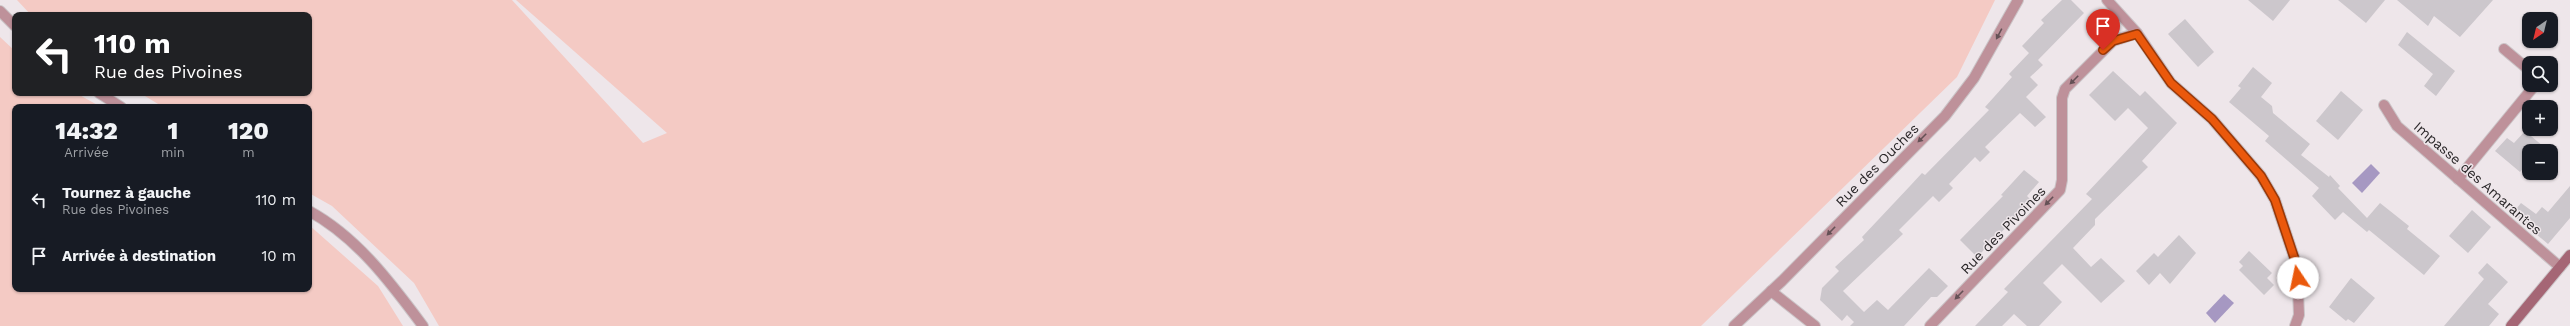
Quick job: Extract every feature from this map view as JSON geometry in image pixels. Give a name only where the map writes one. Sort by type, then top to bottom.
[{"type":"main road","points":[[2511,326],[2570,255]]},
{"type":"street","name":"Rue des Ouches","points":[[1734,326],[1771,291],[1945,116],[1974,78],[2018,0]]},
{"type":"street","points":[[2107,0],[2137,34],[2171,83],[2212,119],[2261,176],[2275,200],[2297,266],[2299,315],[2295,326]]},
{"type":"street","points":[[0,11],[12,23]]},
{"type":"street","name":"Rue des Pivoines","points":[[1930,326],[2060,190],[2062,180],[2062,98],[2065,89],[2113,41],[2137,34]]},
{"type":"street","points":[[2504,49],[2522,64]]},
{"type":"street","points":[[2458,179],[2529,92]]},
{"type":"street","points":[[104,96],[116,104]]},
{"type":"street","name":"Impasse des Amarantes","points":[[2384,105],[2397,126],[2560,267]]},
{"type":"street","points":[[312,213],[347,236],[387,279],[423,326]]},
{"type":"street","points":[[1771,291],[1815,326]]},
{"type":"shaded area","points":[[17,0],[512,0],[643,143],[667,133],[516,0],[1995,0],[1957,77],[1701,326],[439,326],[414,283],[332,206],[312,195],[312,104],[158,104],[145,96],[312,96],[312,12],[28,12]]},
{"type":"shaded area","points":[[0,37],[12,48],[12,96],[81,96],[96,104],[12,104],[12,292],[312,292],[312,228],[378,286],[403,326],[0,326]]},
{"type":"shaded area","points":[[2371,164],[2380,173],[2362,193],[2352,183]]},
{"type":"shaded area","points":[[2224,294],[2234,303],[2215,323],[2206,313]]},
{"type":"building","points":[[2062,0],[2071,0],[2084,13],[2038,60],[2043,65],[2030,77],[2038,85],[2026,97],[2046,117],[2035,127],[2020,113],[1985,147],[1990,152],[1980,162],[1975,157],[1949,184],[1953,188],[1939,202],[1933,196],[1899,230],[1903,234],[1843,291],[1864,312],[1877,300],[1888,310],[1929,268],[1948,286],[1937,297],[1931,297],[1904,326],[1850,326],[1854,322],[1847,315],[1842,321],[1820,300],[1822,288],[1839,271],[1835,267],[1864,240],[1862,237],[1922,173],[1925,175],[1989,110],[1985,107],[2012,77],[2009,74],[2029,53],[2022,46],[2044,23],[2041,20]]},
{"type":"building","points":[[2248,0],[2290,0],[2273,21]]},
{"type":"building","points":[[2338,0],[2385,0],[2366,23]]},
{"type":"building","points":[[2397,0],[2493,0],[2460,37],[2434,16],[2428,26]]},
{"type":"building","points":[[2185,19],[2214,52],[2198,67],[2168,34]]},
{"type":"building","points":[[2407,32],[2455,71],[2436,96],[2424,86],[2433,74],[2398,45]]},
{"type":"building","points":[[2253,67],[2272,83],[2261,97],[2272,106],[2273,113],[2310,144],[2301,155],[2329,177],[2330,175],[2340,186],[2338,188],[2367,218],[2380,203],[2409,226],[2407,229],[2440,256],[2424,275],[2369,230],[2367,232],[2343,212],[2335,220],[2312,196],[2319,188],[2265,141],[2269,136],[2229,102],[2241,88],[2238,86]]},
{"type":"building","points":[[2113,71],[2140,96],[2145,91],[2177,123],[2142,161],[2148,167],[2095,219],[2095,225],[2073,248],[2091,267],[2101,258],[2125,281],[2101,303],[2062,264],[2043,283],[2062,302],[2039,326],[2027,326],[2014,314],[2002,326],[1975,326],[2008,292],[2004,289],[2092,199],[2086,194],[2148,128],[2128,108],[2115,121],[2089,95]]},
{"type":"building","points":[[2341,91],[2363,110],[2338,140],[2316,121]]},
{"type":"building","points":[[2522,134],[2522,136],[2531,136],[2541,144],[2522,144],[2522,170],[2520,172],[2495,151],[2507,138],[2514,143]]},
{"type":"building","points":[[2024,170],[2039,182],[2027,196],[2032,201],[1977,257],[1960,240],[2003,196],[2001,195]]},
{"type":"building","points":[[2570,186],[2570,218],[2548,244],[2512,214],[2521,203],[2536,214],[2542,207],[2548,212]]},
{"type":"building","points":[[2472,210],[2491,227],[2468,253],[2449,236]]},
{"type":"building","points":[[2179,235],[2196,253],[2170,284],[2160,273],[2149,285],[2136,271],[2154,253],[2158,257]]},
{"type":"building","points":[[2249,251],[2272,273],[2267,278],[2274,285],[2264,295],[2239,270],[2243,266],[2239,262]]},
{"type":"building","points":[[2487,263],[2508,282],[2488,304],[2499,314],[2489,326],[2444,326],[2484,279],[2478,273]]},
{"type":"building","points":[[2351,278],[2375,298],[2354,323],[2348,319],[2346,321],[2329,307]]},
{"type":"route","points":[[2103,50],[2113,41],[2137,34],[2171,83],[2212,119],[2261,176],[2275,200],[2297,266],[2298,278]]}]
